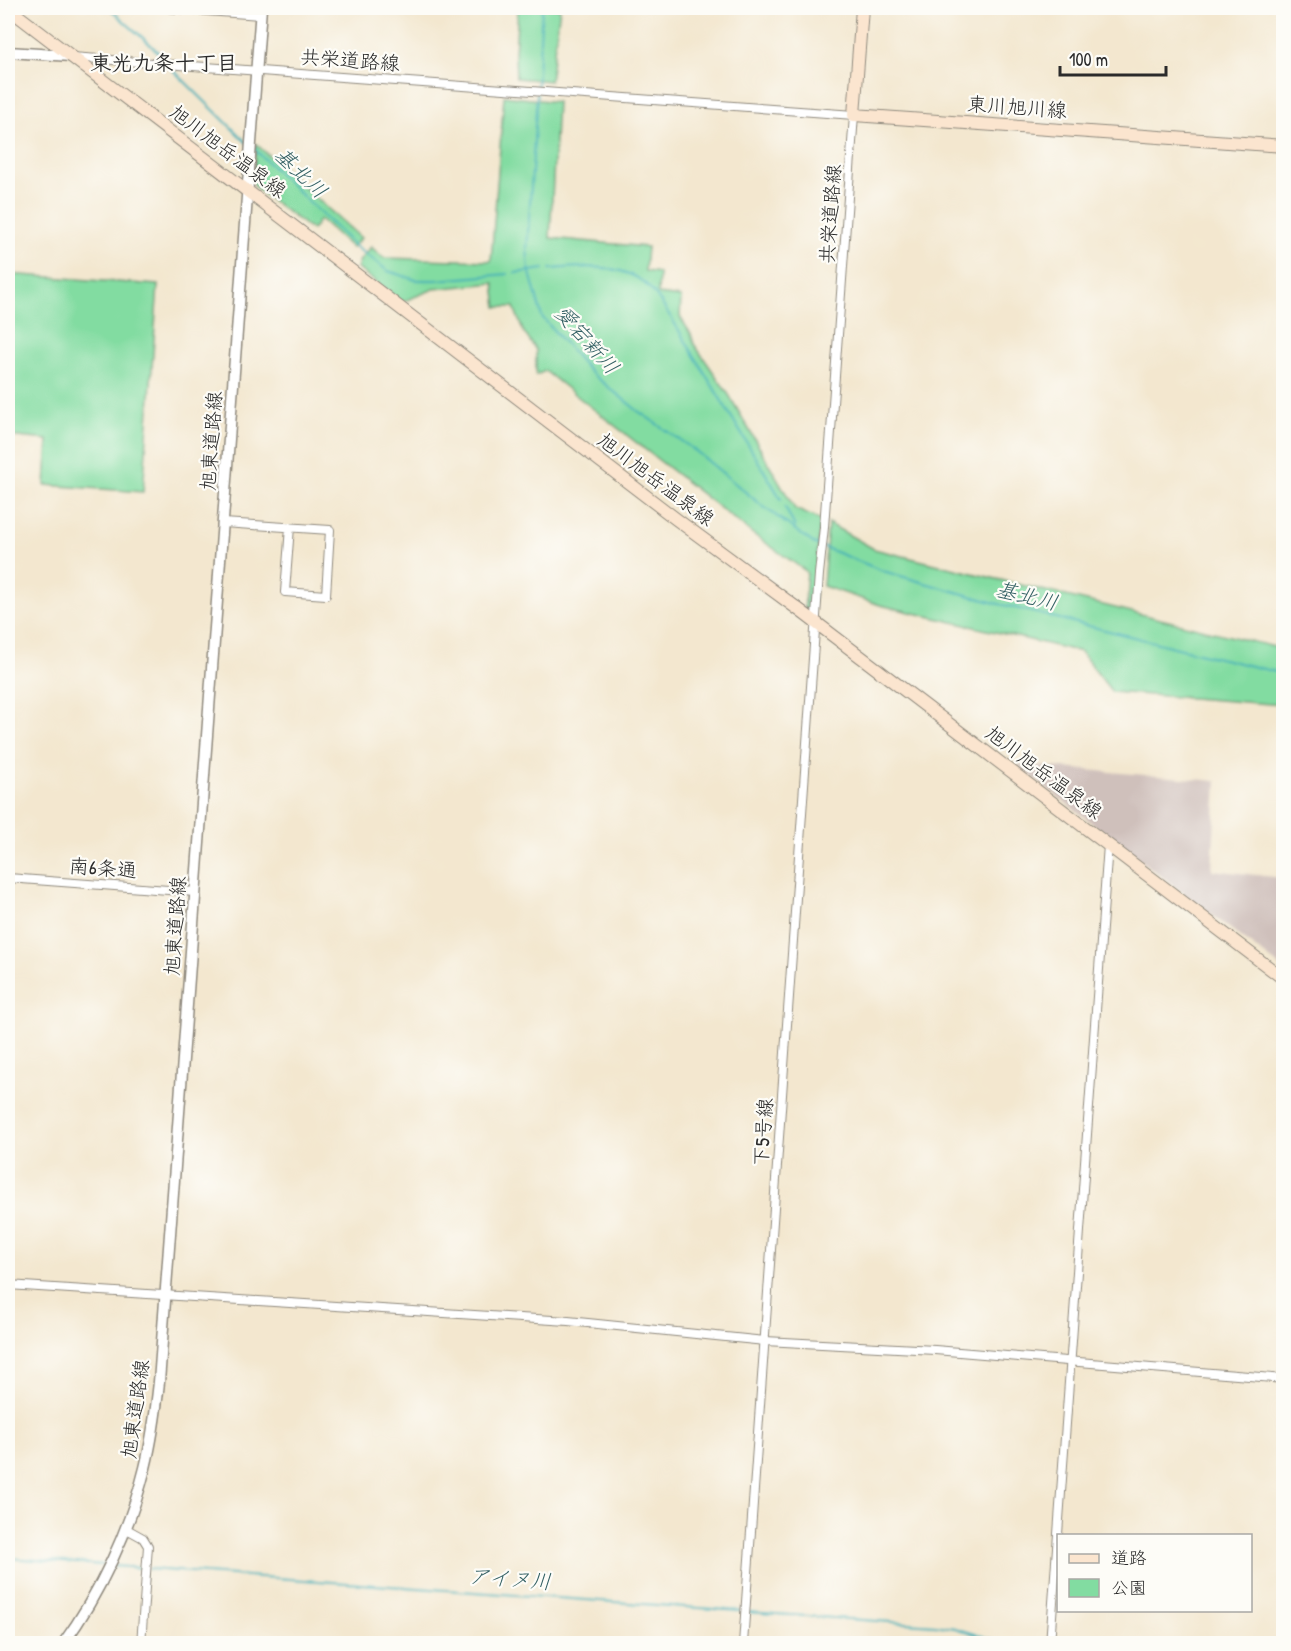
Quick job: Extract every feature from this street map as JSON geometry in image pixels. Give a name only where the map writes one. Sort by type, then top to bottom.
[{"type":"main road","points":[[854,115],[861,8]]},
{"type":"main road","name":"旭川旭岳温泉線","points":[[14,10],[71,57],[676,519],[1284,979]]},
{"type":"main road","name":"東川旭川線","points":[[854,115],[1284,146]]},
{"type":"street","points":[[167,8],[260,11]]},
{"type":"street","name":"旭東道路線","points":[[63,1644],[88,1606],[125,1528],[145,1469],[154,1421],[166,1294],[260,11]]},
{"type":"street","points":[[8,52],[71,57]]},
{"type":"street","name":"共栄道路線","points":[[71,57],[854,115],[816,624]]},
{"type":"street","points":[[223,523],[290,527],[330,530],[326,595],[285,592],[290,527]]},
{"type":"street","name":"下5号線","points":[[743,1644],[816,624]]},
{"type":"street","points":[[1059,1534],[1108,845]]},
{"type":"street","name":"南6条通","points":[[8,878],[195,892]]},
{"type":"street","points":[[8,1285],[568,1321],[765,1341],[935,1350],[1284,1379]]},
{"type":"street","points":[[125,1528],[143,1538],[148,1546],[141,1644]]},
{"type":"street","points":[[1050,1644],[1057,1554]]},
{"type":"shaded area","points":[[1015,764],[1217,781],[1212,870],[1283,878],[1283,969]]},
{"type":"green space","points":[[518,8],[560,8],[550,81],[516,78]]},
{"type":"green space","points":[[504,96],[557,102],[550,238],[647,247],[645,271],[659,273],[658,294],[681,297],[680,317],[691,334],[694,344],[729,395],[795,509],[820,520],[812,617],[804,612],[807,572],[753,534],[545,371],[536,375],[536,350],[523,331],[514,307],[497,307],[494,283],[434,289],[402,302],[357,268],[360,260],[371,247],[384,258],[491,261]]},
{"type":"green space","points":[[256,144],[361,238],[352,248],[320,219],[312,230],[259,191],[253,180]]},
{"type":"green space","points":[[8,274],[158,285],[143,492],[45,485],[48,440],[8,436]]},
{"type":"green space","points":[[828,523],[874,549],[1283,649],[1283,705],[1112,692],[1081,652],[880,605],[823,586]]},
{"type":"waterway","name":"基北川","points":[[109,8],[165,60]]},
{"type":"waterway","name":"愛宕新川","points":[[537,89],[542,8]]},
{"type":"waterway","name":"基北川","points":[[170,67],[247,143]]},
{"type":"waterway","name":"愛宕新川","points":[[537,94],[527,249],[529,269],[542,317],[591,373],[638,411],[697,452],[760,504],[813,543],[883,571],[995,603],[1284,674]]},
{"type":"waterway","name":"基北川","points":[[254,149],[357,248],[388,271],[416,280],[508,274]]},
{"type":"waterway","name":"基北川","points":[[550,269],[586,267],[611,269],[643,282],[659,299],[672,319],[781,499]]},
{"type":"waterway","name":"愛宕新川","points":[[515,273],[544,269]]},
{"type":"waterway","name":"基北川","points":[[785,507],[795,527]]},
{"type":"waterway","name":"アイヌ川","points":[[8,1558],[104,1565]]},
{"type":"waterway","name":"アイヌ川","points":[[113,1566],[143,1568]]},
{"type":"waterway","name":"アイヌ川","points":[[149,1569],[742,1611]]},
{"type":"waterway","name":"アイヌ川","points":[[747,1612],[935,1625],[955,1628],[1008,1644]]},
{"type":"district","name":"東光九条十丁目","points":[[164,63]]}]
